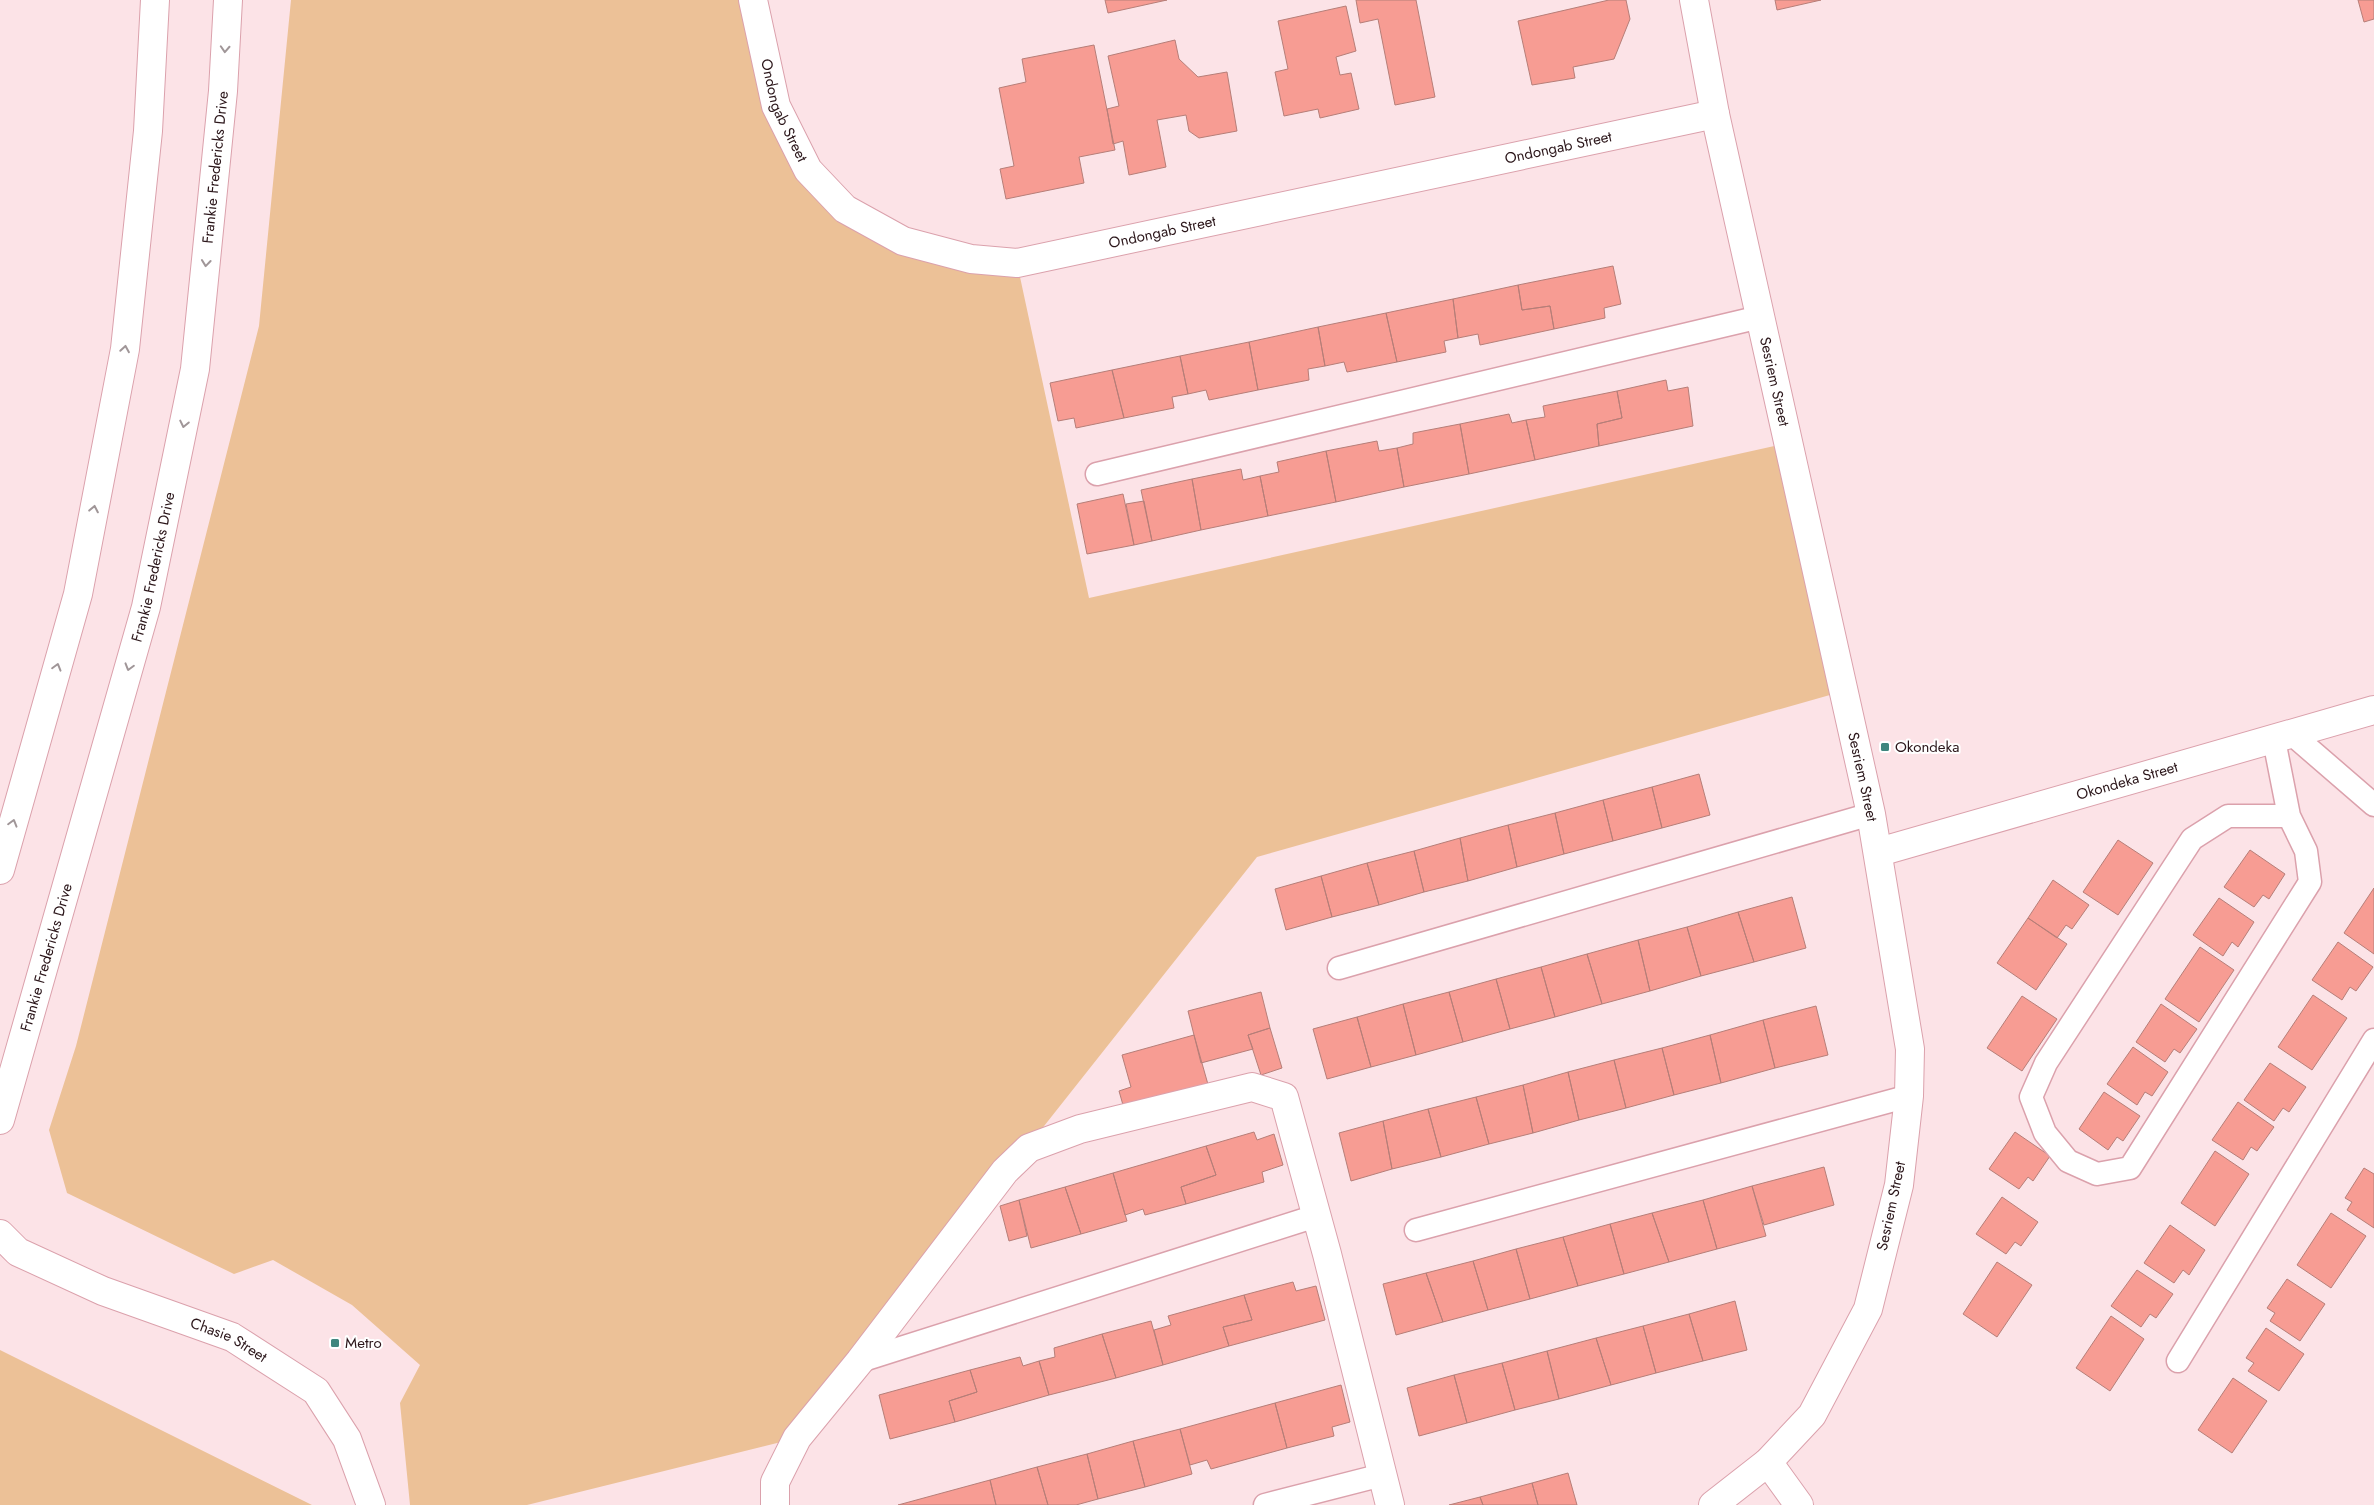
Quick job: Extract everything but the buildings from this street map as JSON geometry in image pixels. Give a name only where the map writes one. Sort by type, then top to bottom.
[{"type":"street","points":[[0,870],[78,594],[125,349],[148,131],[155,0]]},
{"type":"street","name":"Frankie Fredericks Drive","points":[[0,1120],[146,607],[195,369],[223,91],[228,0]]},
{"type":"street","name":"Ondongab Street","points":[[753,0],[776,106],[808,170],[845,209],[903,241],[971,259],[1017,263],[1715,114]]},
{"type":"street","name":"Sesriem Street","points":[[1694,0],[1715,114],[1879,852],[1910,1049],[1908,1096],[1899,1185],[1868,1309],[1812,1415],[1768,1462],[1713,1505]]},
{"type":"street","name":"Okondeka Street","points":[[1879,852],[2374,710]]},
{"type":"street","points":[[775,1505],[775,1482],[797,1438],[860,1361],[1005,1171],[1029,1148],[1080,1129],[1252,1086],[1284,1097],[1390,1505]]},
{"type":"street","name":"Chasie Street","points":[[6,1246],[103,1291],[232,1337],[316,1391],[347,1439],[371,1505]]},
{"type":"street","points":[[1768,1462],[1799,1505]]},
{"type":"lane","points":[[1096,474],[1760,317]]},
{"type":"lane","points":[[2284,737],[2374,805]]},
{"type":"lane","points":[[2284,737],[2289,816],[2306,851],[2310,882],[2130,1168],[2097,1174],[2068,1161],[2045,1133],[2031,1097],[2046,1063],[2192,839],[2228,816],[2289,816]]},
{"type":"lane","points":[[1339,968],[1871,814]]},
{"type":"lane","points":[[2178,1361],[2374,1040]]},
{"type":"lane","points":[[1416,1230],[1908,1096]]},
{"type":"lane","points":[[860,1361],[1316,1216]]},
{"type":"lane","points":[[1265,1505],[1382,1475]]},
{"type":"shaded area","points":[[291,0],[753,0],[776,106],[845,209],[1017,263],[1089,598],[1788,443],[1844,691],[1257,857],[797,1438],[527,1505],[410,1505],[400,1403],[420,1365],[352,1305],[273,1260],[234,1274],[67,1193],[49,1130],[76,1046],[259,326]]},
{"type":"shaded area","points":[[0,1350],[312,1505],[0,1505]]},
{"type":"place","name":"Okondeka","points":[[1885,747]]},
{"type":"place","name":"Metro","points":[[335,1343]]}]
